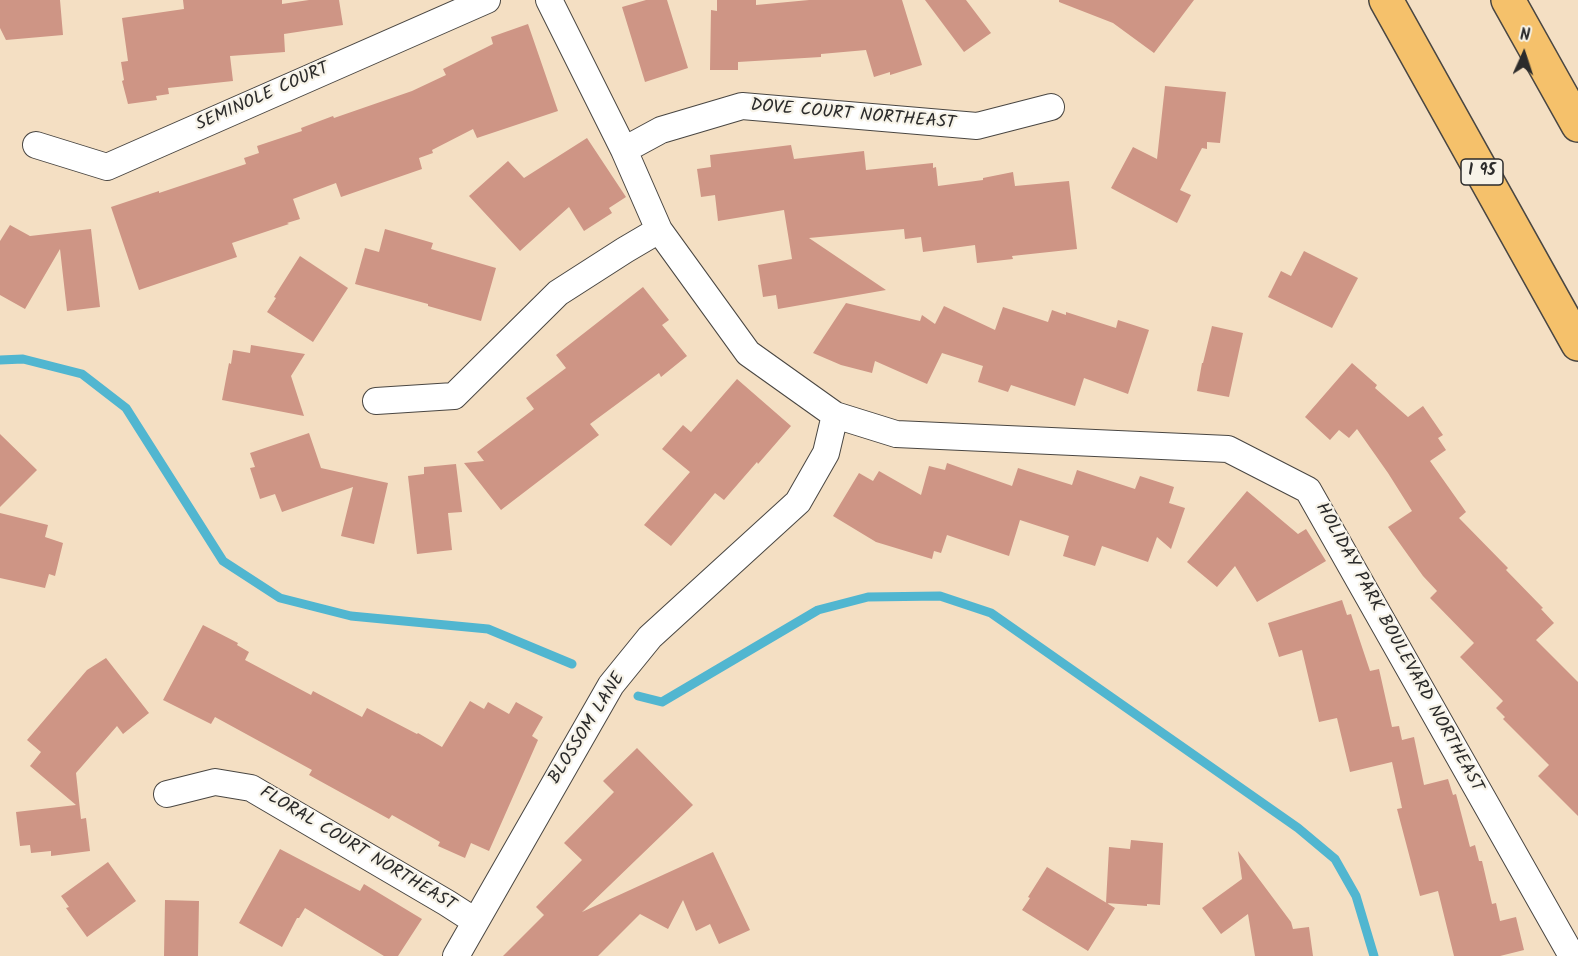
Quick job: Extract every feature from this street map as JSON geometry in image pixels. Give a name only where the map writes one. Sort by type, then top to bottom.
[{"type":"highway","name":"I 95","points":[[1386,0],[1578,344]]},
{"type":"highway","points":[[1508,0],[1578,125]]},
{"type":"street","name":"SEMINOLE COURT","points":[[36,145],[108,167],[487,0]]},
{"type":"street","name":"HOLIDAY PARK BOULEVARD NORTHEAST","points":[[549,0],[624,150],[659,230],[748,353],[835,415],[896,434],[1228,449],[1308,490],[1572,956]]},
{"type":"street","name":"DOVE COURT NORTHEAST","points":[[624,150],[660,130],[742,106],[977,126],[1051,107]]},
{"type":"street","points":[[376,401],[454,396],[558,293],[659,230]]},
{"type":"street","name":"BLOSSOM LANE","points":[[456,956],[611,685],[650,637],[798,502],[826,453],[835,415]]},
{"type":"street","name":"FLORAL COURT NORTHEAST","points":[[167,794],[215,782],[252,788],[475,921]]},
{"type":"building","points":[[0,0],[60,0],[63,35],[6,40],[0,28]]},
{"type":"building","points":[[183,0],[282,0],[282,4],[309,0],[339,0],[343,25],[284,34],[285,52],[230,56],[233,81],[168,88],[169,94],[156,96],[157,100],[128,104],[122,81],[124,80],[121,62],[128,61],[122,18],[184,9]]},
{"type":"building","points":[[646,0],[667,0],[688,68],[645,82],[622,7]]},
{"type":"building","points":[[717,0],[756,0],[756,5],[809,0],[902,0],[922,65],[890,75],[890,72],[874,77],[866,50],[821,54],[821,57],[738,62],[738,70],[710,70],[711,10],[717,11]]},
{"type":"building","points":[[925,0],[966,0],[991,33],[964,52]]},
{"type":"building","points":[[1059,0],[1194,0],[1154,53],[1113,23],[1059,2]]},
{"type":"building","points":[[528,24],[558,111],[477,138],[473,129],[432,150],[433,153],[419,158],[422,169],[341,197],[336,183],[293,199],[300,219],[232,243],[237,257],[139,290],[111,207],[246,164],[244,158],[259,153],[257,146],[302,131],[301,128],[333,116],[334,118],[412,91],[446,75],[443,69],[493,44],[491,37]]},
{"type":"building","points":[[1165,86],[1226,92],[1220,143],[1207,142],[1207,149],[1202,148],[1180,190],[1191,195],[1177,223],[1111,188],[1133,147],[1157,159]]},
{"type":"building","points":[[587,138],[626,197],[609,208],[612,213],[584,231],[569,207],[520,251],[469,196],[508,161],[524,178]]},
{"type":"building","points":[[791,145],[794,159],[864,151],[866,170],[933,163],[933,168],[936,167],[938,186],[983,180],[983,178],[1013,172],[1015,186],[1069,181],[1077,249],[1012,256],[1013,259],[977,263],[975,245],[923,252],[921,237],[905,239],[904,229],[809,238],[886,290],[778,309],[776,295],[763,297],[758,265],[792,259],[784,210],[718,221],[715,195],[701,197],[697,169],[711,167],[710,155]]},
{"type":"building","points":[[10,225],[30,236],[91,229],[100,307],[67,311],[60,249],[25,309],[0,295],[0,241]]},
{"type":"building","points":[[385,229],[433,243],[431,249],[496,268],[481,321],[355,284],[365,248],[379,252]]},
{"type":"building","points":[[1304,251],[1358,278],[1332,328],[1268,297],[1281,271],[1291,276]]},
{"type":"building","points":[[300,256],[348,288],[313,342],[267,312]]},
{"type":"building","points":[[643,287],[669,320],[662,325],[687,356],[661,377],[659,373],[590,424],[599,435],[501,510],[464,463],[484,461],[477,452],[534,409],[526,398],[566,368],[556,355]]},
{"type":"building","points":[[846,303],[920,321],[922,315],[935,324],[944,306],[995,330],[1003,307],[1048,322],[1052,310],[1066,315],[1066,312],[1116,328],[1118,320],[1149,330],[1128,394],[1084,378],[1075,406],[1011,385],[1008,392],[978,382],[983,366],[942,353],[927,384],[875,361],[872,373],[841,365],[813,353]]},
{"type":"building","points":[[1212,326],[1243,333],[1229,397],[1197,391]]},
{"type":"building","points":[[251,345],[305,354],[291,376],[304,416],[222,400],[233,350],[250,353]]},
{"type":"building","points":[[1352,363],[1377,385],[1375,388],[1408,417],[1423,406],[1443,435],[1438,438],[1446,450],[1430,461],[1466,512],[1459,518],[1508,568],[1506,570],[1543,608],[1541,609],[1554,623],[1536,640],[1578,682],[1578,816],[1538,776],[1549,765],[1503,719],[1505,717],[1496,708],[1503,701],[1460,657],[1474,643],[1430,598],[1437,591],[1423,576],[1388,527],[1412,511],[1388,473],[1357,429],[1349,438],[1339,430],[1330,440],[1305,417]]},
{"type":"building","points":[[737,379],[791,426],[724,500],[715,493],[671,546],[644,525],[690,472],[662,449],[683,425],[691,432]]},
{"type":"building","points":[[309,433],[321,468],[388,483],[374,544],[341,536],[353,487],[282,512],[275,494],[260,499],[250,468],[255,467],[250,453]]},
{"type":"building","points":[[0,434],[37,470],[0,507]]},
{"type":"building","points":[[947,463],[1012,486],[1018,468],[1072,485],[1077,470],[1135,489],[1140,476],[1174,487],[1169,503],[1185,508],[1171,549],[1157,537],[1148,562],[1102,546],[1095,566],[1063,556],[1069,536],[1020,520],[1009,556],[947,535],[941,553],[934,551],[932,559],[876,542],[833,516],[859,473],[873,481],[879,471],[921,495],[929,466],[945,470]]},
{"type":"building","points":[[456,464],[462,512],[448,513],[452,550],[417,554],[408,476],[424,474],[424,467]]},
{"type":"building","points":[[1247,491],[1298,534],[1306,529],[1326,561],[1257,602],[1235,566],[1217,587],[1187,562]]},
{"type":"building","points":[[0,513],[48,525],[45,537],[63,543],[55,576],[49,574],[45,588],[0,578]]},
{"type":"building","points":[[1342,600],[1347,615],[1351,614],[1370,671],[1379,669],[1392,727],[1399,726],[1402,740],[1414,737],[1424,785],[1448,779],[1453,795],[1456,794],[1470,847],[1475,845],[1479,861],[1482,861],[1492,904],[1496,903],[1500,921],[1516,917],[1524,950],[1500,956],[1454,956],[1438,891],[1420,896],[1397,809],[1402,808],[1392,762],[1350,772],[1337,718],[1319,722],[1302,650],[1279,657],[1268,623]]},
{"type":"building","points":[[203,625],[238,643],[237,645],[249,652],[245,660],[311,695],[313,691],[362,717],[367,708],[442,747],[470,701],[484,709],[488,702],[509,714],[516,702],[543,717],[532,736],[538,740],[489,851],[471,843],[465,858],[438,846],[440,842],[392,815],[389,819],[309,775],[312,770],[215,717],[211,724],[163,700]]},
{"type":"building","points":[[106,658],[149,713],[123,734],[117,726],[76,773],[81,819],[86,818],[90,851],[51,856],[51,851],[31,853],[30,845],[20,846],[16,812],[76,805],[30,766],[41,752],[27,740],[87,670]]},
{"type":"building","points":[[637,748],[693,805],[582,912],[713,852],[750,930],[719,944],[710,924],[696,931],[683,900],[668,929],[640,914],[598,956],[503,956],[544,915],[536,907],[582,860],[564,843],[614,792],[603,781]]},
{"type":"building","points":[[1131,840],[1163,843],[1160,905],[1106,903],[1109,847],[1130,849]]},
{"type":"building","points":[[280,849],[360,891],[364,884],[422,919],[398,956],[384,956],[305,908],[297,918],[282,947],[239,923]]},
{"type":"building","points":[[1238,851],[1291,922],[1293,929],[1309,927],[1313,956],[1255,956],[1248,914],[1221,934],[1202,908],[1242,879]]},
{"type":"building","points":[[108,862],[136,901],[87,937],[66,908],[69,907],[61,896]]},
{"type":"building","points":[[1047,867],[1115,908],[1088,951],[1022,910]]},
{"type":"building","points":[[165,900],[199,901],[198,956],[164,956]]},
{"type":"waterway","points":[[0,360],[23,359],[82,374],[126,408],[223,561],[280,598],[351,616],[488,629],[572,664]]},
{"type":"waterway","points":[[638,696],[662,702],[818,610],[868,597],[940,596],[991,613],[1298,828],[1335,859],[1356,896],[1374,956]]}]
